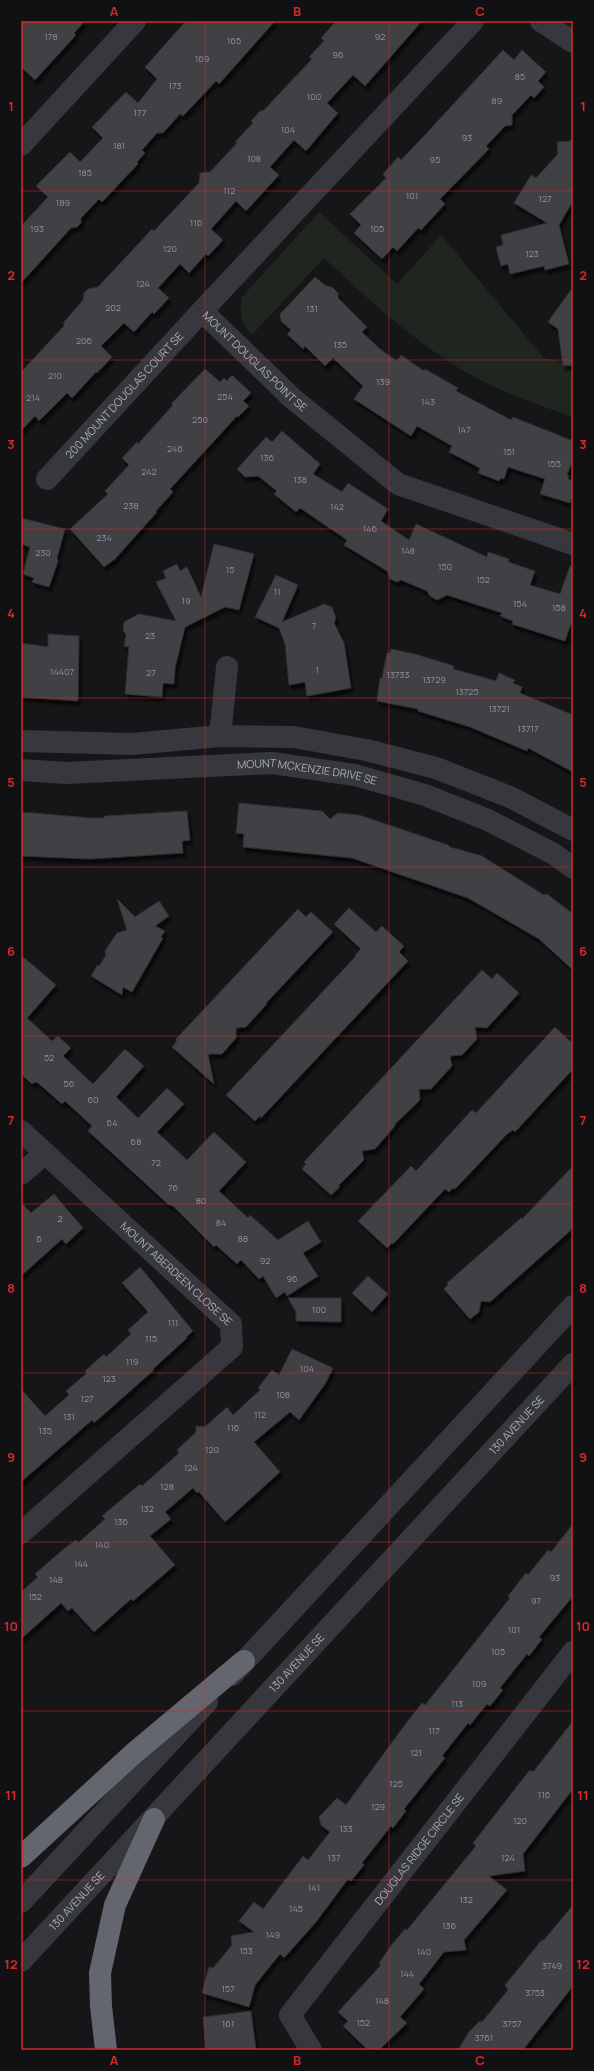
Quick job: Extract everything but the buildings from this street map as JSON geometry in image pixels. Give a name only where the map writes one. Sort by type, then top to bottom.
[{"type":"highway","points":[[21,1857],[133,1754],[244,1661]]},
{"type":"highway","points":[[106,2050],[101,2006],[100,1973],[115,1905],[154,1819]]},
{"type":"street","points":[[21,145],[135,21]]},
{"type":"street","name":"MOUNT DOUGLAS POINT SE","points":[[473,21],[202,311],[292,398],[398,484],[573,544]]},
{"type":"street","points":[[541,21],[573,42]]},
{"type":"street","name":"200 MOUNT DOUGLAS COURT SE","points":[[47,479],[202,311]]},
{"type":"street","points":[[220,736],[227,666]]},
{"type":"street","points":[[21,741],[132,744],[220,736],[294,737],[366,750],[436,768],[510,797],[573,830]]},
{"type":"street","name":"MOUNT MCKENZIE DRIVE SE","points":[[21,770],[66,773],[272,763],[355,775],[426,795],[488,820],[554,854],[573,868]]},
{"type":"street","name":"MOUNT ABERDEEN CLOSE SE","points":[[21,1131],[44,1154],[231,1324],[232,1347],[21,1533]]},
{"type":"street","points":[[21,1174],[44,1154]]},
{"type":"street","points":[[21,1902],[573,1306]]},
{"type":"street","name":"130 AVENUE SE","points":[[21,1961],[154,1819],[573,1364]]},
{"type":"street","name":"DOUGLAS RIDGE CIRCLE SE","points":[[311,2050],[290,2015],[573,1652]]},
{"type":"shaded area","points":[[319,212],[397,284],[441,235],[544,358],[573,365],[573,417],[517,397],[490,385],[445,359],[391,318],[324,258],[252,335],[245,327],[241,318],[242,297]]}]
